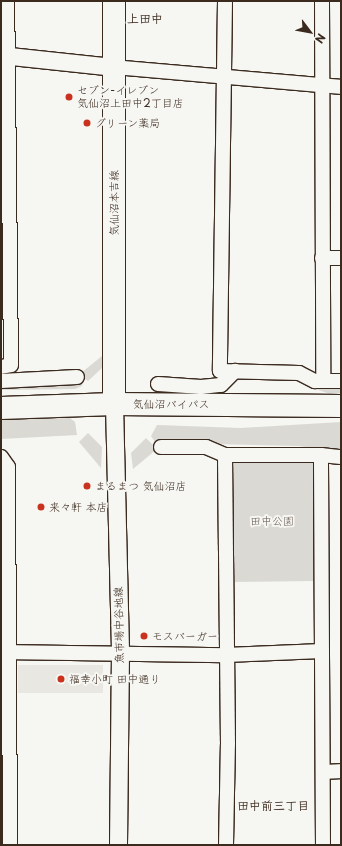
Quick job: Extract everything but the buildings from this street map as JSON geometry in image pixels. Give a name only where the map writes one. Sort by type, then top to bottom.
[{"type":"main road","name":"気仙沼本吉線","points":[[114,1],[114,404]]},
{"type":"main road","name":"気仙沼バイパス","points":[[1,408],[114,404],[341,406]]},
{"type":"street","points":[[1,367],[11,365],[4,121],[4,55],[7,1]]},
{"type":"street","points":[[225,1],[220,371],[299,373],[315,381],[341,381]]},
{"type":"street","points":[[322,1],[323,381]]},
{"type":"street","points":[[4,55],[113,67],[225,75],[341,87]]},
{"type":"street","points":[[322,258],[341,258]]},
{"type":"street","points":[[158,384],[201,387],[221,385],[235,371]]},
{"type":"street","points":[[1,381],[77,377]]},
{"type":"street","name":"魚市場中谷地線","points":[[114,404],[120,653],[118,845]]},
{"type":"street","points":[[161,448],[206,447],[225,456],[321,455],[341,457]]},
{"type":"street","points":[[321,455],[323,845]]},
{"type":"street","points":[[225,456],[228,744],[226,845]]},
{"type":"street","points":[[1,457],[8,468],[5,652],[6,825],[10,845]]},
{"type":"street","points":[[5,652],[226,655],[322,651]]},
{"type":"street","points":[[323,772],[341,772]]},
{"type":"shaded area","name":"福幸小町 田中通り","points":[[18,665],[103,665],[103,693],[18,693]]},
{"type":"green space","points":[[102,356],[102,368],[88,381],[81,373]]},
{"type":"green space","points":[[80,380],[83,382],[82,386],[75,389],[1,390],[1,386],[68,385]]},
{"type":"green space","points":[[341,385],[341,393],[330,394],[310,387]]},
{"type":"green space","points":[[70,418],[75,422],[77,435],[1,439],[1,420]]},
{"type":"green space","points":[[341,422],[341,452],[299,446],[166,443],[157,445],[151,436],[157,425],[241,428]]},
{"type":"green space","points":[[88,433],[102,447],[101,468],[79,442]]},
{"type":"green space","points":[[146,438],[157,449],[133,469],[131,453]]},
{"type":"green space","name":"田中公園","points":[[229,461],[316,461],[314,581],[229,582]]},
{"type":"place","name":"セブン-イレブン 気仙沼上田中2丁目店","points":[[69,97]]},
{"type":"place","name":"グリーン薬局","points":[[87,123]]},
{"type":"place","name":"まるまつ 気仙沼店","points":[[87,486]]},
{"type":"place","name":"来々軒 本店","points":[[41,507]]},
{"type":"place","name":"モスバーガー","points":[[144,636]]},
{"type":"place","name":"福幸小町 田中通り","points":[[61,679]]},
{"type":"district","name":"上田中","points":[[145,19]]},
{"type":"district","name":"田中前三丁目","points":[[273,806]]}]
